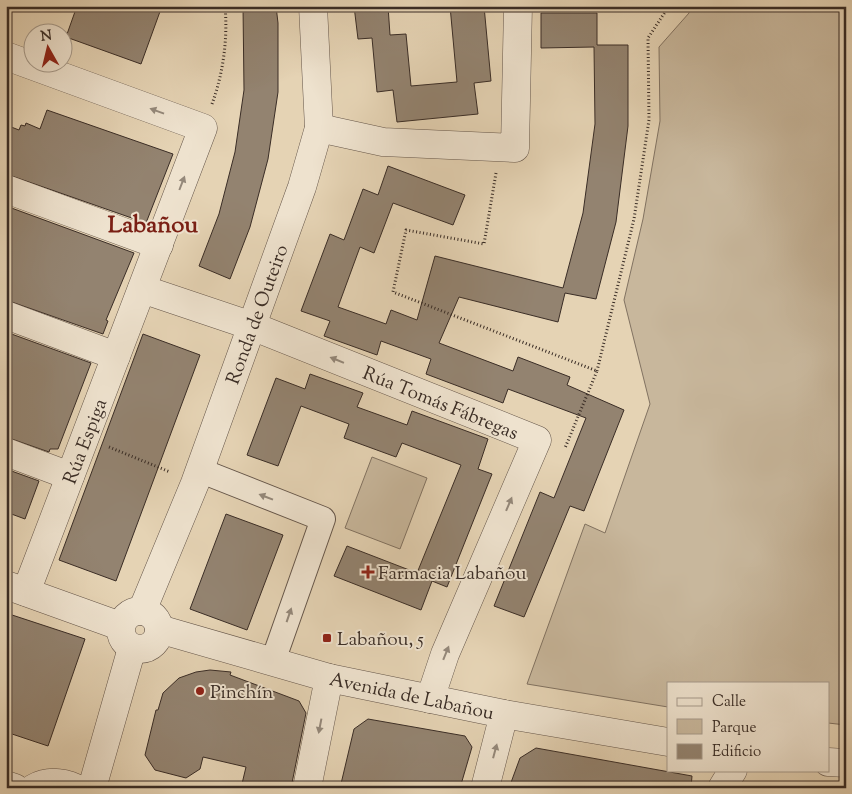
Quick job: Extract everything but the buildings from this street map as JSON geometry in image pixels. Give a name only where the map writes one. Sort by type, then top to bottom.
[{"type":"street","name":"Ronda de Outeiro","points":[[92,788],[138,629],[197,477],[252,326],[302,187],[319,128],[313,6]]},
{"type":"street","points":[[319,128],[383,142],[515,148],[518,6]]},
{"type":"street","points":[[6,56],[203,128]]},
{"type":"street","name":"Rúa Espiga","points":[[16,589],[70,476],[203,128]]},
{"type":"street","points":[[6,189],[159,245]]},
{"type":"street","points":[[142,289],[252,326]]},
{"type":"street","points":[[6,315],[116,356]]},
{"type":"street","name":"Rúa Tomás Fábregas","points":[[252,326],[537,440],[445,654],[430,699]]},
{"type":"street","points":[[6,452],[70,476]]},
{"type":"street","points":[[197,477],[323,519],[273,661]]},
{"type":"street","name":"Avenida de Labañou","points":[[16,589],[138,629],[273,661],[329,678],[504,714],[667,742]]},
{"type":"street","points":[[307,788],[329,678]]},
{"type":"street","points":[[485,788],[504,714]]},
{"type":"street","points":[[830,762],[846,763]]},
{"type":"street","points":[[722,788],[732,772]]},
{"type":"street","points":[[34,788],[52,782],[76,788]]},
{"type":"street","points":[[6,785],[15,788]]},
{"type":"path","points":[[203,128],[217,90],[223,61],[225,6]]},
{"type":"path","points":[[537,440],[564,450],[597,371],[634,219],[649,120],[648,38],[669,6]]},
{"type":"path","points":[[500,148],[484,244],[406,230],[393,292],[597,371]]},
{"type":"path","points":[[85,437],[197,477]]},
{"type":"green space","points":[[691,6],[846,6],[846,725],[830,723],[830,682],[667,682],[667,707],[527,684],[585,524],[605,533],[650,404],[624,300],[643,219],[660,121],[659,47],[689,13]]},
{"type":"green space","points":[[372,457],[427,478],[400,549],[345,528]]},
{"type":"place","name":"Farmacia Labañou","points":[[368,572]]},
{"type":"place","name":"Labañou, 5","points":[[327,638]]},
{"type":"place","name":"Pinchín","points":[[200,691]]},
{"type":"district","name":"Labañou","points":[[153,224]]}]
